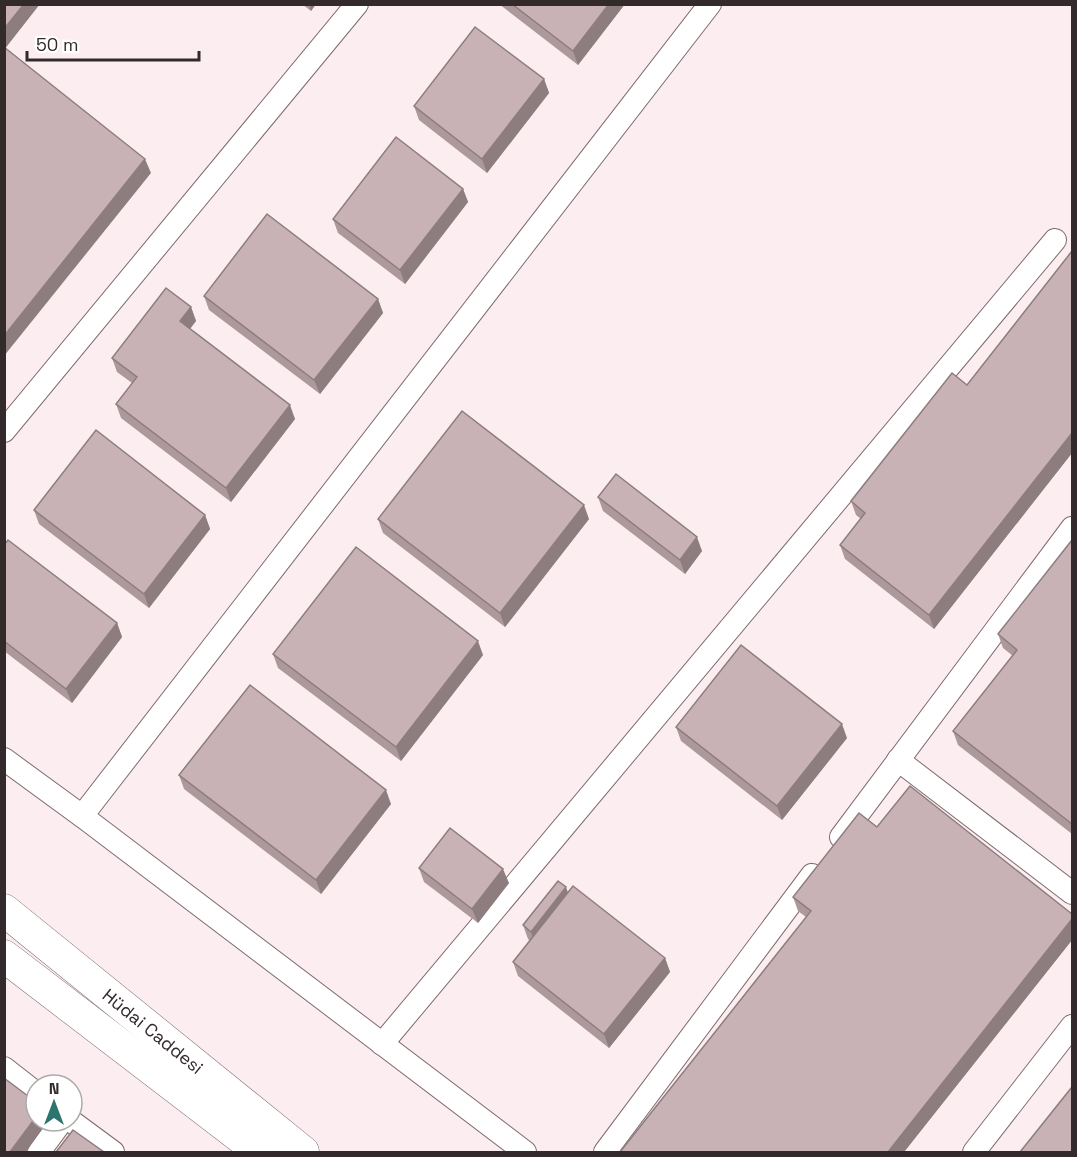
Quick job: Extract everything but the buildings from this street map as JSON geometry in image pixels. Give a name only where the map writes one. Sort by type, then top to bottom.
[{"type":"street","points":[[4,431],[357,4]]},
{"type":"street","points":[[82,816],[710,4]]},
{"type":"street","points":[[382,1044],[1055,240]]},
{"type":"street","points":[[604,1152],[1072,528]]},
{"type":"street","points":[[4,759],[525,1152]]},
{"type":"street","points":[[898,760],[1072,893]]},
{"type":"street","name":"Hüdai Caddesi","points":[[4,910],[303,1152]]},
{"type":"street","name":"Hüdai Caddesi","points":[[4,956],[260,1152]]},
{"type":"street","points":[[974,1152],[1072,1026]]},
{"type":"street","points":[[4,1068],[24,1084]]},
{"type":"street","points":[[84,1131],[113,1152]]},
{"type":"street","points":[[39,1152],[53,1133]]}]
